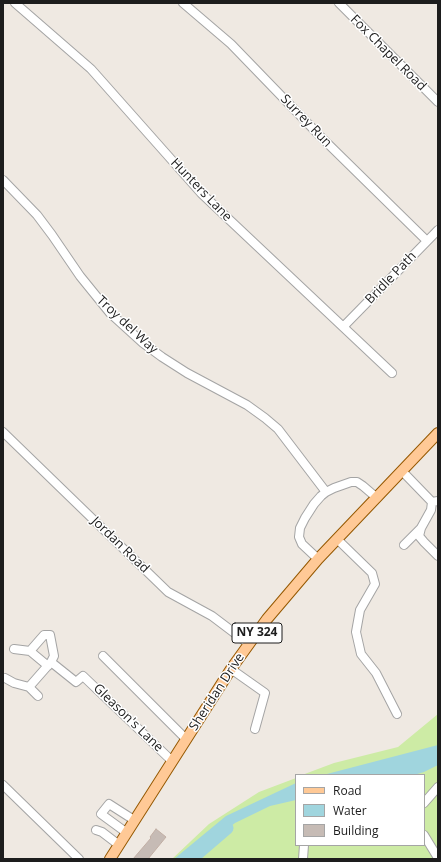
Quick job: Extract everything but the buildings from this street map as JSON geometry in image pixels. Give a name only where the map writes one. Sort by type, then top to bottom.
[{"type":"main road","name":"Sheridan Drive","points":[[110,859],[231,669],[267,619],[318,559],[438,433]]},
{"type":"street","name":"Hunters Lane","points":[[15,3],[91,69],[201,193],[392,372]]},
{"type":"street","name":"Surrey Run","points":[[183,3],[231,44],[320,136],[426,241]]},
{"type":"street","name":"Fox Chapel Road","points":[[339,3],[438,102]]},
{"type":"street","name":"Troy del Way","points":[[3,180],[37,215],[52,234],[80,276],[110,312],[143,343],[162,357],[187,373],[247,405],[266,418],[278,429],[326,492]]},
{"type":"street","name":"Bridle Path","points":[[343,327],[438,230]]},
{"type":"street","name":"Jordan Road","points":[[3,432],[168,592],[212,616],[249,644]]},
{"type":"street","points":[[402,471],[435,501],[421,528],[419,536],[438,556]]},
{"type":"street","points":[[318,559],[302,544],[299,537],[300,528],[314,504],[326,492],[342,484],[351,482],[357,482],[376,498]]},
{"type":"street","points":[[404,545],[421,528]]},
{"type":"street","points":[[337,539],[372,572],[375,584],[360,610],[356,632],[361,654],[376,673],[397,714]]},
{"type":"street","points":[[29,687],[50,664],[54,656],[50,635],[44,635],[30,651]]},
{"type":"street","points":[[14,649],[30,651],[50,664]]},
{"type":"street","points":[[103,656],[186,740]]},
{"type":"street","name":"Gleason's Lane","points":[[50,664],[76,682],[83,676],[172,761]]},
{"type":"street","points":[[231,669],[264,693],[255,729]]},
{"type":"street","points":[[6,678],[14,683],[29,687],[38,696]]},
{"type":"street","points":[[3,785],[79,859]]},
{"type":"street","points":[[425,802],[438,787]]},
{"type":"street","points":[[127,833],[101,814],[109,804],[134,820]]},
{"type":"street","points":[[96,830],[102,832],[119,845]]},
{"type":"street","points":[[425,837],[438,858]]},
{"type":"street","points":[[303,859],[304,846]]},
{"type":"green space","points":[[438,714],[438,859],[172,859],[209,824],[259,792],[295,778],[295,846],[425,846],[425,774],[305,774],[334,763],[398,747]]},
{"type":"water","points":[[438,745],[438,765],[417,774],[327,774]]},
{"type":"water","points":[[295,783],[295,800],[270,806],[235,823],[187,859],[174,859],[226,816]]},
{"type":"waterway","points":[[191,859],[227,828]]}]
